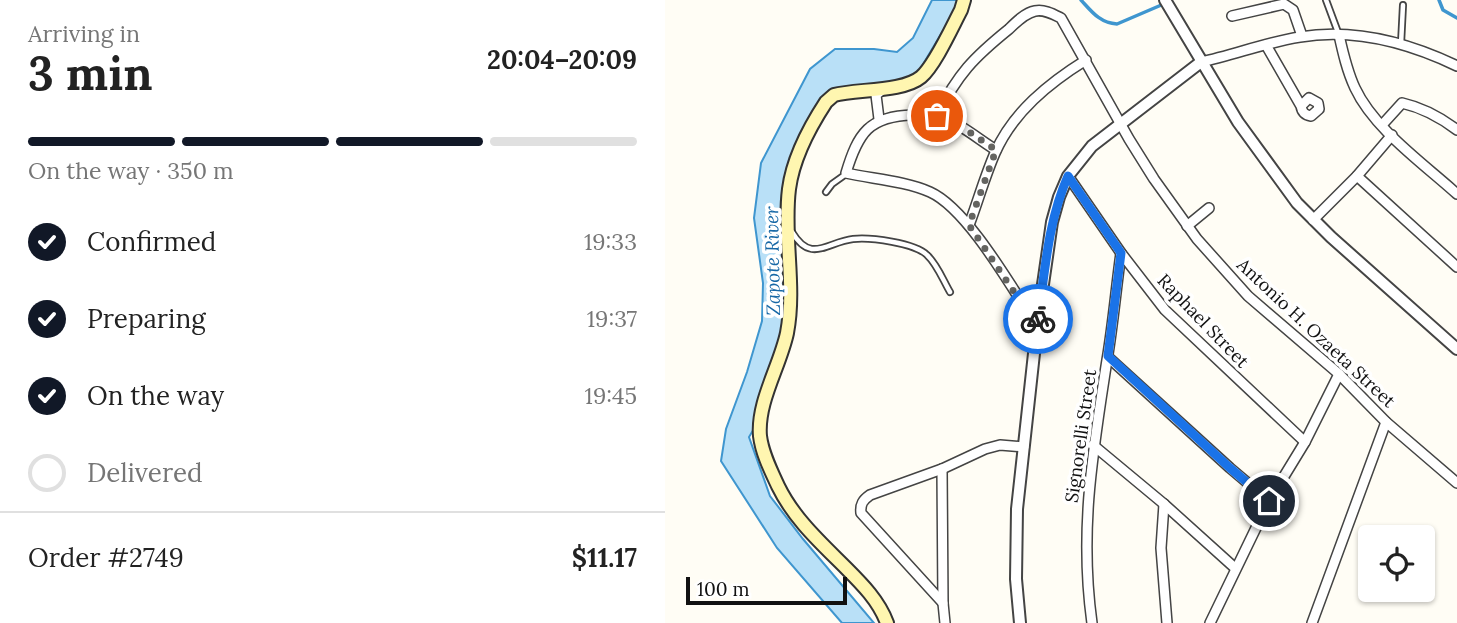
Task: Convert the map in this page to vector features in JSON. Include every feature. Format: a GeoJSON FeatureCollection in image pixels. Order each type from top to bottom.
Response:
{"type":"FeatureCollection","features":[{"type":"Feature","properties":{"kind":"main road"},"geometry":{"type":"LineString","coordinates":[[887,623],[883,611],[863,585],[797,518],[767,461],[760,438],[762,413],[787,331],[790,285],[789,192],[796,158],[826,102],[834,95],[844,92],[914,81],[925,72],[961,10],[964,0]]}},
{"type":"Feature","properties":{"kind":"street"},"geometry":{"type":"LineString","coordinates":[[1167,4],[1267,164],[1314,220],[1457,349]]}},
{"type":"Feature","properties":{"kind":"street"},"geometry":{"type":"LineString","coordinates":[[1232,16],[1284,4],[1293,10],[1302,36]]}},
{"type":"Feature","properties":{"kind":"street","name":"Antonio H. Ozaeta Street"},"geometry":{"type":"LineString","coordinates":[[937,116],[951,88],[973,58],[1024,16],[1043,10],[1061,18],[1120,123],[1187,226],[1248,296],[1339,374],[1386,422],[1457,483]]}},
{"type":"Feature","properties":{"kind":"street"},"geometry":{"type":"LineString","coordinates":[[1339,35],[1355,89],[1382,125],[1457,194]]}},
{"type":"Feature","properties":{"kind":"street"},"geometry":{"type":"LineString","coordinates":[[1020,623],[1016,579],[1017,509],[1037,326],[1052,222],[1068,176],[1092,146],[1201,62],[1302,36],[1339,35],[1380,38],[1435,55],[1457,66]]}},
{"type":"Feature","properties":{"kind":"street"},"geometry":{"type":"LineString","coordinates":[[1266,45],[1301,106]]}},
{"type":"Feature","properties":{"kind":"street"},"geometry":{"type":"LineString","coordinates":[[969,225],[996,150],[1016,120],[1036,96],[1058,77],[1086,60]]}},
{"type":"Feature","properties":{"kind":"street"},"geometry":{"type":"LineString","coordinates":[[879,119],[876,95],[878,91],[888,87]]}},
{"type":"Feature","properties":{"kind":"street"},"geometry":{"type":"LineString","coordinates":[[1382,125],[1402,103],[1418,106],[1457,130]]}},
{"type":"Feature","properties":{"kind":"street"},"geometry":{"type":"LineString","coordinates":[[996,150],[968,131],[937,116],[889,117],[879,119],[864,134],[853,151],[846,173],[931,192],[949,204],[969,225],[1037,326]]}},
{"type":"Feature","properties":{"kind":"street"},"geometry":{"type":"LineString","coordinates":[[1314,220],[1392,135]]}},
{"type":"Feature","properties":{"kind":"street","name":"Raphael Street"},"geometry":{"type":"LineString","coordinates":[[1068,176],[1121,253],[1165,310],[1305,442]]}},
{"type":"Feature","properties":{"kind":"street"},"geometry":{"type":"LineString","coordinates":[[1357,176],[1457,267]]}},
{"type":"Feature","properties":{"kind":"street"},"geometry":{"type":"LineString","coordinates":[[1187,226],[1209,208]]}},
{"type":"Feature","properties":{"kind":"street","name":"Signorelli Street"},"geometry":{"type":"LineString","coordinates":[[1092,623],[1086,552],[1087,502],[1121,253]]}},
{"type":"Feature","properties":{"kind":"street"},"geometry":{"type":"LineString","coordinates":[[1108,356],[1269,501]]}},
{"type":"Feature","properties":{"kind":"street"},"geometry":{"type":"LineString","coordinates":[[1210,623],[1269,501],[1305,442],[1339,374]]}},
{"type":"Feature","properties":{"kind":"street"},"geometry":{"type":"LineString","coordinates":[[1313,623],[1386,422]]}},
{"type":"Feature","properties":{"kind":"street"},"geometry":{"type":"LineString","coordinates":[[943,603],[861,513],[860,506],[870,495],[985,449],[1000,444],[1024,447]]}},
{"type":"Feature","properties":{"kind":"street"},"geometry":{"type":"LineString","coordinates":[[1093,445],[1164,503],[1235,568]]}},
{"type":"Feature","properties":{"kind":"street"},"geometry":{"type":"LineString","coordinates":[[941,468],[945,623]]}},
{"type":"Feature","properties":{"kind":"street"},"geometry":{"type":"LineString","coordinates":[[1164,503],[1161,548],[1167,623]]}},
{"type":"Feature","properties":{"kind":"lane"},"geometry":{"type":"LineString","coordinates":[[1326,0],[1339,35]]}},
{"type":"Feature","properties":{"kind":"lane"},"geometry":{"type":"LineString","coordinates":[[1401,44],[1403,5]]}},
{"type":"Feature","properties":{"kind":"lane"},"geometry":{"type":"LineString","coordinates":[[826,192],[846,173]]}},
{"type":"Feature","properties":{"kind":"lane"},"geometry":{"type":"LineString","coordinates":[[789,227],[801,245],[809,249],[831,247],[857,239],[897,243],[918,249],[930,258],[950,292]]}},
{"type":"Feature","properties":{"kind":"water","name":"Zapote River"},"geometry":{"type":"Polygon","coordinates":[[[932,0],[958,0],[959,4],[913,81],[832,90],[823,96],[792,154],[782,350],[758,422],[749,437],[770,496],[874,623],[842,623],[777,548],[721,461],[726,429],[762,321],[763,283],[754,218],[761,163],[810,69],[835,49],[897,52],[913,38],[932,0]]]}},
{"type":"Feature","properties":{"kind":"waterway"},"geometry":{"type":"LineString","coordinates":[[1081,0],[1101,19],[1117,24],[1166,3]]}},
{"type":"Feature","properties":{"kind":"waterway"},"geometry":{"type":"LineString","coordinates":[[1439,0],[1443,10],[1457,18]]}},
{"type":"Feature","properties":{"kind":"way so far"},"geometry":{"type":"LineString","coordinates":[[937,116],[968,131],[996,150],[969,225],[1037,326],[1038,319]]}},
{"type":"Feature","properties":{"kind":"route"},"geometry":{"type":"LineString","coordinates":[[1038,319],[1052,222],[1068,176],[1121,253],[1108,356],[1269,501]]}}]}
